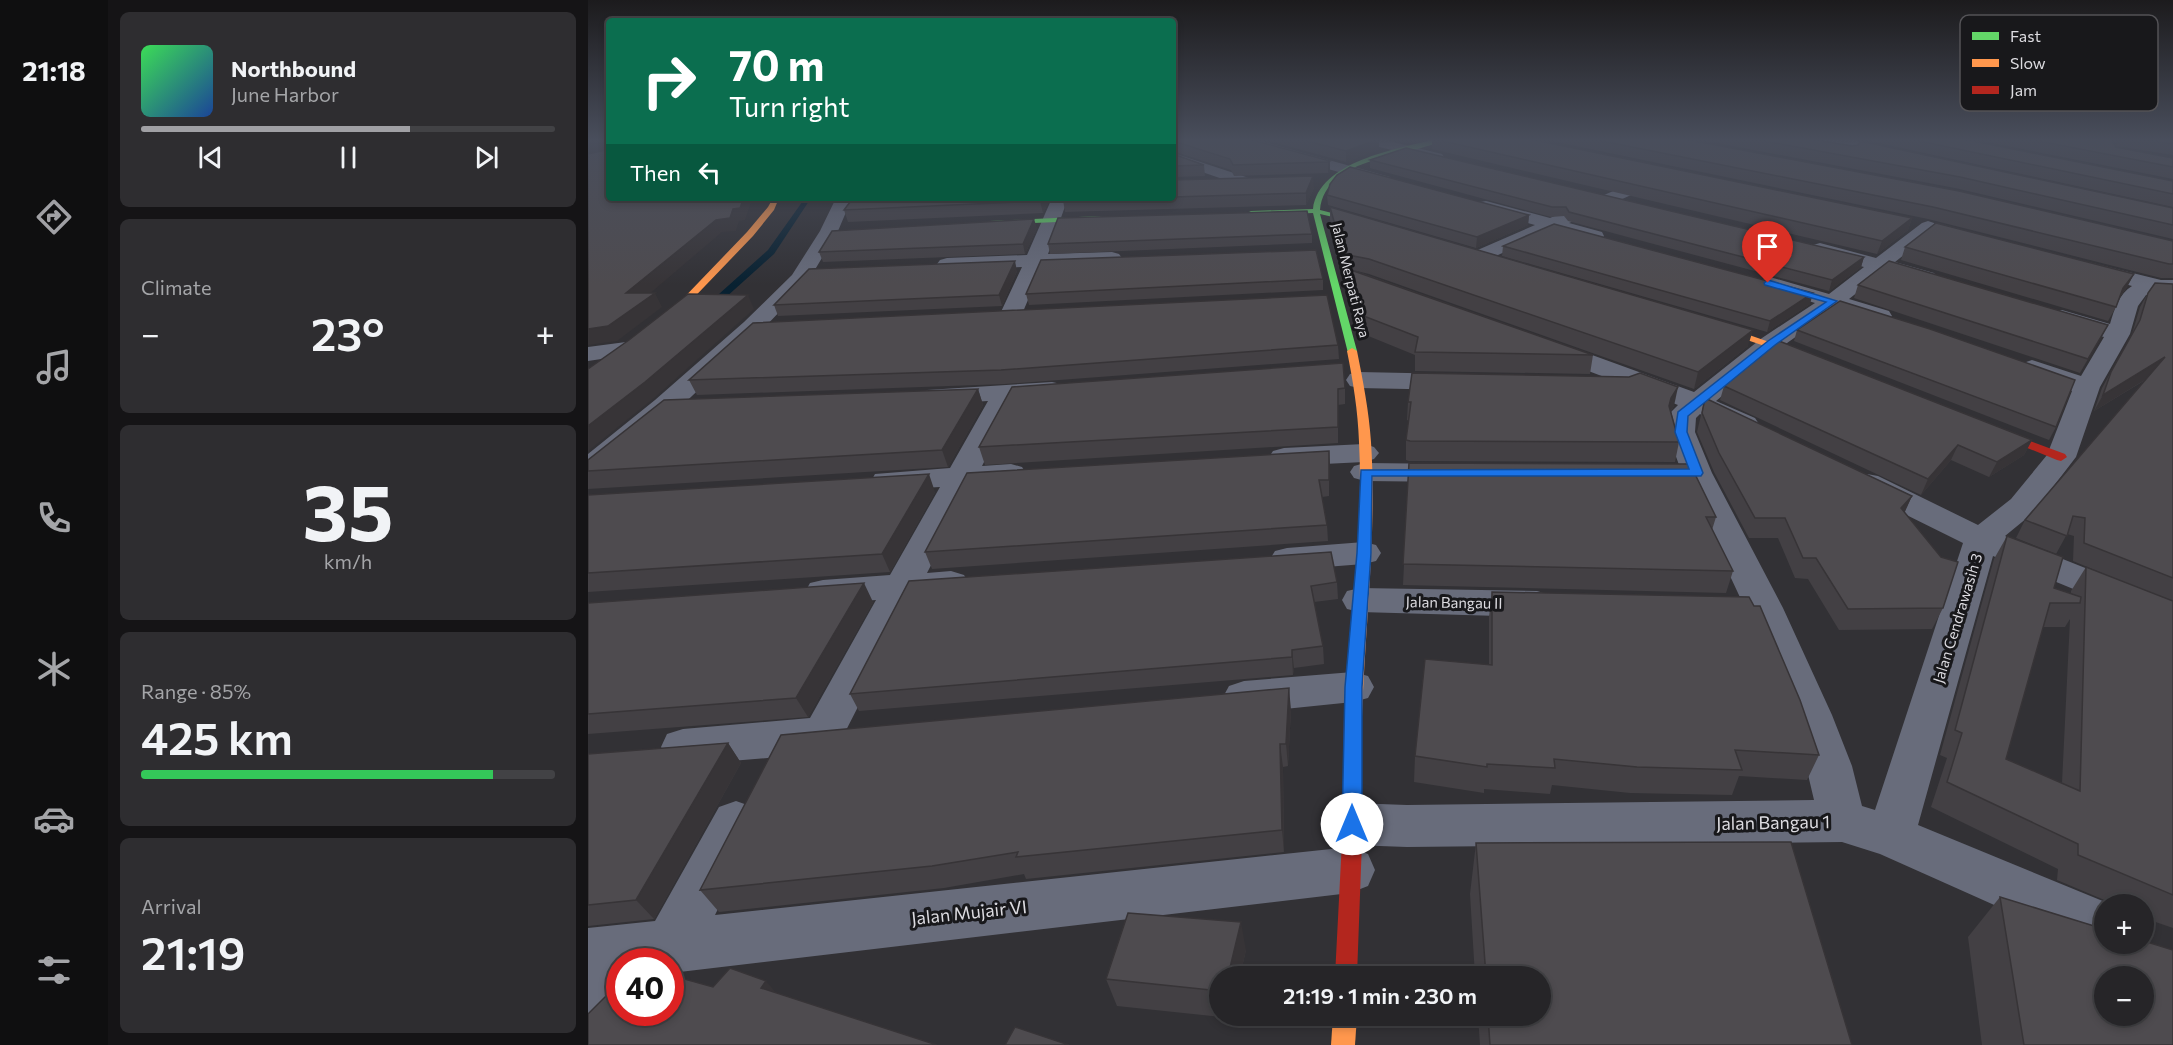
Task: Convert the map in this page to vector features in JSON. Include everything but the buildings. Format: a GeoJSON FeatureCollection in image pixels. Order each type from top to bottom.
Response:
{"type":"FeatureCollection","features":[{"type":"Feature","properties":{"kind":"street","name":"Jalan Merpati Raya"},"geometry":{"type":"LineString","coordinates":[[1324,188],[1320,192],[1316,211],[1319,251],[1334,275],[1327,299],[1363,409],[1365,462],[1364,553],[1353,687],[1346,966]]}},
{"type":"Feature","properties":{"kind":"street"},"geometry":{"type":"LineString","coordinates":[[1474,254],[1639,188]]}},
{"type":"Feature","properties":{"kind":"street"},"geometry":{"type":"LineString","coordinates":[[1580,192],[1633,205]]}},
{"type":"Feature","properties":{"kind":"street"},"geometry":{"type":"LineString","coordinates":[[588,377],[678,309],[750,234],[774,201]]}},
{"type":"Feature","properties":{"kind":"street"},"geometry":{"type":"LineString","coordinates":[[588,469],[665,406],[752,327],[800,279],[816,270],[834,231],[843,201]]}},
{"type":"Feature","properties":{"kind":"street"},"geometry":{"type":"LineString","coordinates":[[1011,314],[1053,220],[1059,201]]}},
{"type":"Feature","properties":{"kind":"street"},"geometry":{"type":"LineString","coordinates":[[1468,202],[1619,243]]}},
{"type":"Feature","properties":{"kind":"street"},"geometry":{"type":"LineString","coordinates":[[1231,214],[1316,211],[1338,214],[1382,227]]}},
{"type":"Feature","properties":{"kind":"street"},"geometry":{"type":"LineString","coordinates":[[970,224],[1112,218]]}},
{"type":"Feature","properties":{"kind":"street"},"geometry":{"type":"LineString","coordinates":[[1696,402],[1771,343],[1833,301],[1927,228]]}},
{"type":"Feature","properties":{"kind":"street"},"geometry":{"type":"LineString","coordinates":[[1802,244],[1880,263],[1944,282]]}},
{"type":"Feature","properties":{"kind":"street"},"geometry":{"type":"LineString","coordinates":[[1474,254],[1502,262]]}},
{"type":"Feature","properties":{"kind":"street"},"geometry":{"type":"LineString","coordinates":[[931,265],[1126,257]]}},
{"type":"Feature","properties":{"kind":"street"},"geometry":{"type":"LineString","coordinates":[[2069,263],[2170,286]]}},
{"type":"Feature","properties":{"kind":"street"},"geometry":{"type":"LineString","coordinates":[[1334,275],[1356,278]]}},
{"type":"Feature","properties":{"kind":"street"},"geometry":{"type":"LineString","coordinates":[[1754,279],[1900,322]]}},
{"type":"Feature","properties":{"kind":"street","name":"Jalan Cendrawasih 3"},"geometry":{"type":"LineString","coordinates":[[1891,836],[1981,539],[2022,506],[2061,457],[2087,387],[2118,334],[2127,306],[2134,294],[2141,290],[2170,286]]}},
{"type":"Feature","properties":{"kind":"street"},"geometry":{"type":"LineString","coordinates":[[2042,311],[2118,334]]}},
{"type":"Feature","properties":{"kind":"street"},"geometry":{"type":"LineString","coordinates":[[988,315],[1034,313]]}},
{"type":"Feature","properties":{"kind":"street"},"geometry":{"type":"LineString","coordinates":[[1693,320],[1771,343],[1833,367]]}},
{"type":"Feature","properties":{"kind":"street"},"geometry":{"type":"LineString","coordinates":[[752,327],[781,325]]}},
{"type":"Feature","properties":{"kind":"street"},"geometry":{"type":"LineString","coordinates":[[1530,341],[1696,402],[1767,435]]}},
{"type":"Feature","properties":{"kind":"street"},"geometry":{"type":"LineString","coordinates":[[588,354],[626,349]]}},
{"type":"Feature","properties":{"kind":"street"},"geometry":{"type":"LineString","coordinates":[[2011,360],[2087,387]]}},
{"type":"Feature","properties":{"kind":"street"},"geometry":{"type":"LineString","coordinates":[[1349,372],[1476,383]]}},
{"type":"Feature","properties":{"kind":"street"},"geometry":{"type":"LineString","coordinates":[[1579,384],[1625,385],[1642,382]]}},
{"type":"Feature","properties":{"kind":"street"},"geometry":{"type":"LineString","coordinates":[[911,397],[1005,394],[1075,388]]}},
{"type":"Feature","properties":{"kind":"street"},"geometry":{"type":"LineString","coordinates":[[634,948],[801,737],[902,586],[1005,394]]}},
{"type":"Feature","properties":{"kind":"street","name":"Jalan Bangau 1"},"geometry":{"type":"LineString","coordinates":[[1351,847],[1407,826],[1842,821],[1829,766],[1810,715],[1746,607],[1680,473],[1682,415],[1696,402]]}},
{"type":"Feature","properties":{"kind":"street"},"geometry":{"type":"LineString","coordinates":[[665,406],[700,405]]}},
{"type":"Feature","properties":{"kind":"street"},"geometry":{"type":"LineString","coordinates":[[1972,422],[2061,457]]}},
{"type":"Feature","properties":{"kind":"street"},"geometry":{"type":"LineString","coordinates":[[1258,459],[1365,462],[1482,474]]}},
{"type":"Feature","properties":{"kind":"street"},"geometry":{"type":"LineString","coordinates":[[1838,469],[1981,539],[2173,617]]}},
{"type":"Feature","properties":{"kind":"street"},"geometry":{"type":"LineString","coordinates":[[858,483],[1034,472]]}},
{"type":"Feature","properties":{"kind":"street"},"geometry":{"type":"LineString","coordinates":[[1257,561],[1364,553]]}},
{"type":"Feature","properties":{"kind":"street"},"geometry":{"type":"LineString","coordinates":[[785,594],[985,580]]}},
{"type":"Feature","properties":{"kind":"street","name":"Jalan Bangau II"},"geometry":{"type":"LineString","coordinates":[[1360,600],[1575,604]]}},
{"type":"Feature","properties":{"kind":"street"},"geometry":{"type":"LineString","coordinates":[[1203,701],[1353,687]]}},
{"type":"Feature","properties":{"kind":"street"},"geometry":{"type":"LineString","coordinates":[[648,750],[871,730]]}},
{"type":"Feature","properties":{"kind":"street"},"geometry":{"type":"LineString","coordinates":[[1842,821],[1891,836],[2094,924]]}},
{"type":"Feature","properties":{"kind":"street","name":"Jalan Mujair VI"},"geometry":{"type":"LineString","coordinates":[[681,948],[1351,847]]}},
{"type":"Feature","properties":{"kind":"street"},"geometry":{"type":"LineString","coordinates":[[588,1003],[606,982]]}},
{"type":"Feature","properties":{"kind":"street"},"geometry":{"type":"LineString","coordinates":[[1343,1045],[1344,1026]]}},
{"type":"Feature","properties":{"kind":"waterway"},"geometry":{"type":"LineString","coordinates":[[712,305],[771,252],[806,201]]}},
{"type":"Feature","properties":{"kind":"traffic: fast"},"geometry":{"type":"LineString","coordinates":[[1324,188],[1319,195],[1316,211],[1352,351]]}},
{"type":"Feature","properties":{"kind":"traffic: fast"},"geometry":{"type":"LineString","coordinates":[[1251,213],[1316,211],[1372,224]]}},
{"type":"Feature","properties":{"kind":"traffic: fast"},"geometry":{"type":"LineString","coordinates":[[990,223],[1101,218]]}},
{"type":"Feature","properties":{"kind":"traffic: slow"},"geometry":{"type":"LineString","coordinates":[[588,377],[678,309],[750,234],[774,201]]}},
{"type":"Feature","properties":{"kind":"traffic: slow"},"geometry":{"type":"LineString","coordinates":[[1709,324],[1816,360]]}},
{"type":"Feature","properties":{"kind":"traffic: slow"},"geometry":{"type":"LineString","coordinates":[[1352,351],[1361,396],[1366,487],[1353,717]]}},
{"type":"Feature","properties":{"kind":"traffic: slow"},"geometry":{"type":"LineString","coordinates":[[1343,1045],[1344,1026]]}},
{"type":"Feature","properties":{"kind":"traffic: jam"},"geometry":{"type":"LineString","coordinates":[[1987,428],[2061,457]]}},
{"type":"Feature","properties":{"kind":"traffic: jam"},"geometry":{"type":"LineString","coordinates":[[1346,966],[1352,841],[1353,717]]}},
{"type":"Feature","properties":{"kind":"route"},"geometry":{"type":"LineString","coordinates":[[1352,824],[1353,687],[1364,553],[1365,472],[1697,473],[1681,432],[1682,415],[1771,343],[1833,301],[1768,283]]}}]}
